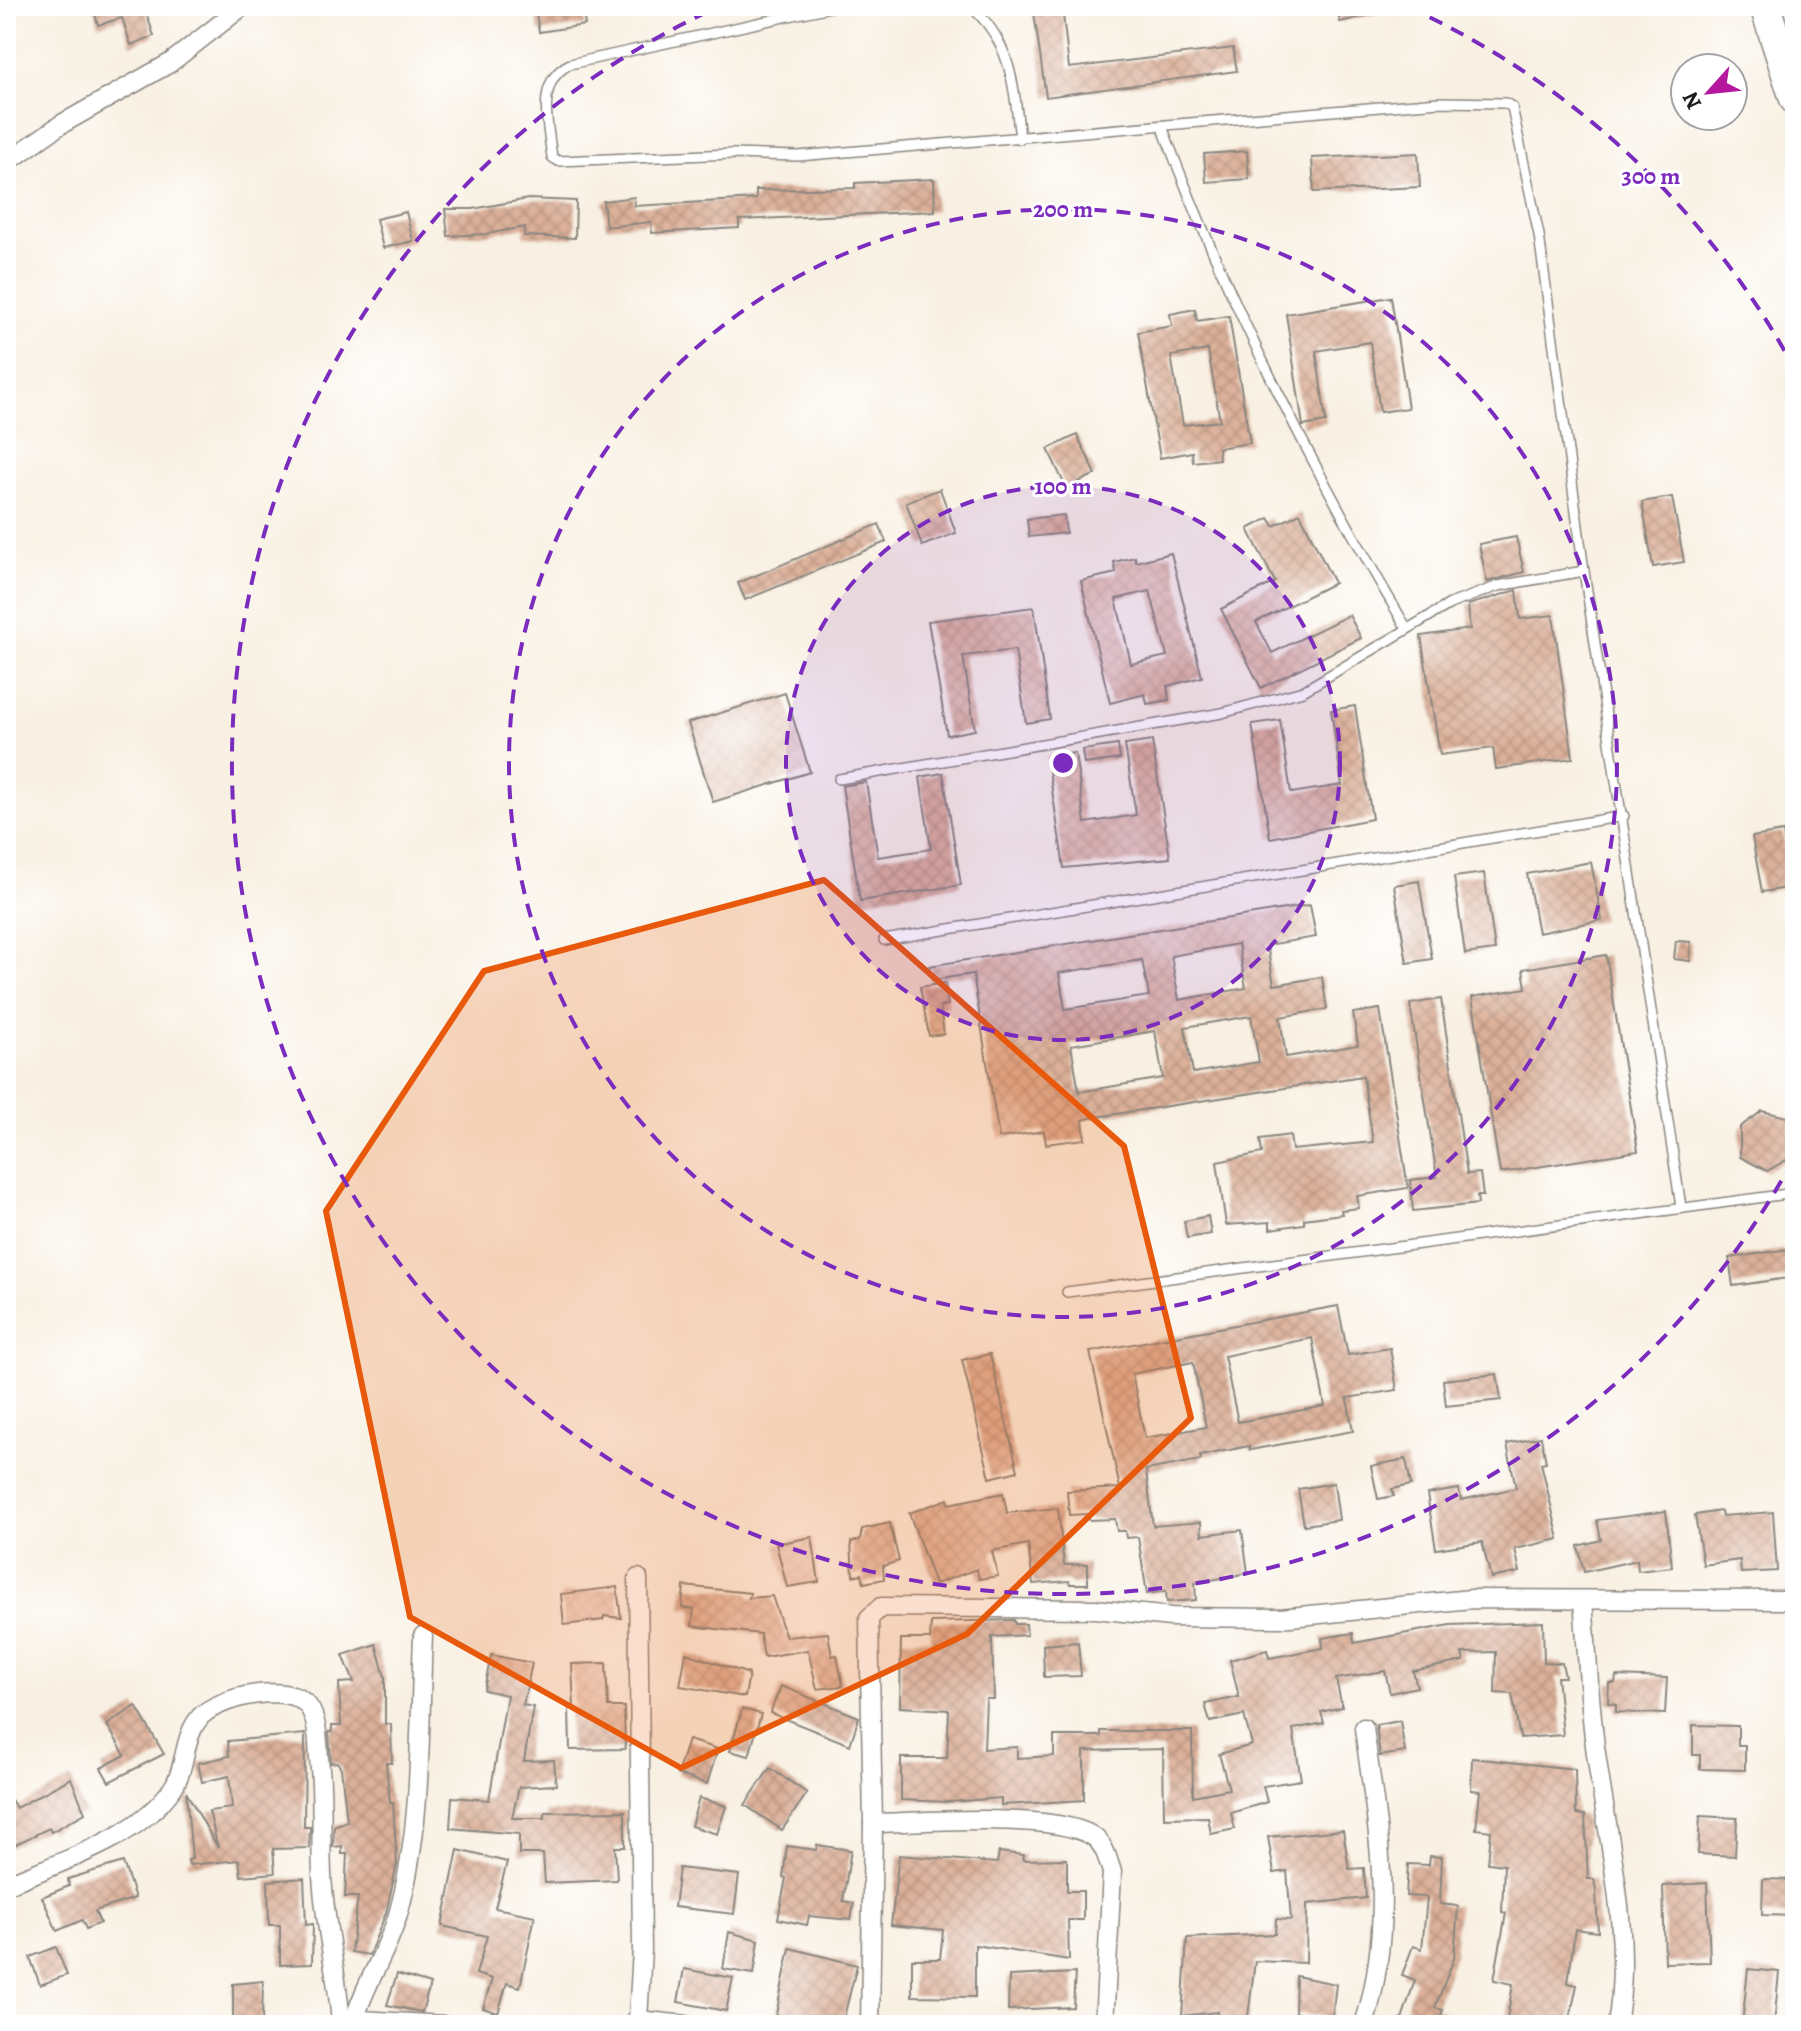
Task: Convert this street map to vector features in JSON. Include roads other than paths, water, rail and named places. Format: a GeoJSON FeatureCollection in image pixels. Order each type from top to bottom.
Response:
{"type":"FeatureCollection","features":[{"type":"Feature","properties":{"kind":"highway"},"geometry":{"type":"LineString","coordinates":[[1765,6],[1795,99]]}},
{"type":"Feature","properties":{"kind":"street"},"geometry":{"type":"LineString","coordinates":[[6,163],[60,125],[170,63],[243,6]]}},
{"type":"Feature","properties":{"kind":"street"},"geometry":{"type":"LineString","coordinates":[[638,1578],[642,1949],[634,2022],[686,2025]]}},
{"type":"Feature","properties":{"kind":"street"},"geometry":{"type":"LineString","coordinates":[[870,2025],[873,1823],[869,1618],[881,1607],[1095,1609],[1171,1617],[1280,1618],[1471,1599],[1795,1600]]}},
{"type":"Feature","properties":{"kind":"street"},"geometry":{"type":"LineString","coordinates":[[1583,1600],[1595,1747],[1617,1870],[1621,2002],[1617,2025]]}},
{"type":"Feature","properties":{"kind":"street"},"geometry":{"type":"LineString","coordinates":[[346,2021],[388,1945],[400,1909],[416,1782],[423,1636]]}},
{"type":"Feature","properties":{"kind":"street"},"geometry":{"type":"LineString","coordinates":[[6,1885],[121,1832],[156,1809],[175,1785],[186,1742],[200,1718],[213,1707],[249,1696],[279,1692],[297,1697],[309,1707],[316,1733],[322,1876],[346,2021]]}},
{"type":"Feature","properties":{"kind":"street"},"geometry":{"type":"LineString","coordinates":[[1364,1728],[1384,1902],[1377,1981],[1364,2025]]}},
{"type":"Feature","properties":{"kind":"street"},"geometry":{"type":"LineString","coordinates":[[873,1823],[1043,1823],[1073,1827],[1093,1836],[1105,1847],[1112,1872],[1104,2025]]}},
{"type":"Feature","properties":{"kind":"street"},"geometry":{"type":"LineString","coordinates":[[346,2021],[443,2025]]}},
{"type":"Feature","properties":{"kind":"lane"},"geometry":{"type":"LineString","coordinates":[[835,6],[570,64],[556,71],[548,81],[552,157],[558,161],[798,156],[1439,102],[1505,103],[1512,107],[1539,235],[1584,571],[1624,816],[1681,1207]]}},
{"type":"Feature","properties":{"kind":"lane"},"geometry":{"type":"LineString","coordinates":[[970,6],[989,22],[1005,50],[1020,139]]}},
{"type":"Feature","properties":{"kind":"lane"},"geometry":{"type":"LineString","coordinates":[[1162,126],[1204,236],[1234,301],[1330,496],[1406,627]]}},
{"type":"Feature","properties":{"kind":"lane"},"geometry":{"type":"LineString","coordinates":[[839,779],[1236,709],[1303,691],[1406,627],[1450,604],[1498,586],[1584,571]]}},
{"type":"Feature","properties":{"kind":"lane"},"geometry":{"type":"LineString","coordinates":[[884,940],[1624,816]]}},
{"type":"Feature","properties":{"kind":"lane"},"geometry":{"type":"LineString","coordinates":[[1067,1292],[1795,1193]]}}]}
